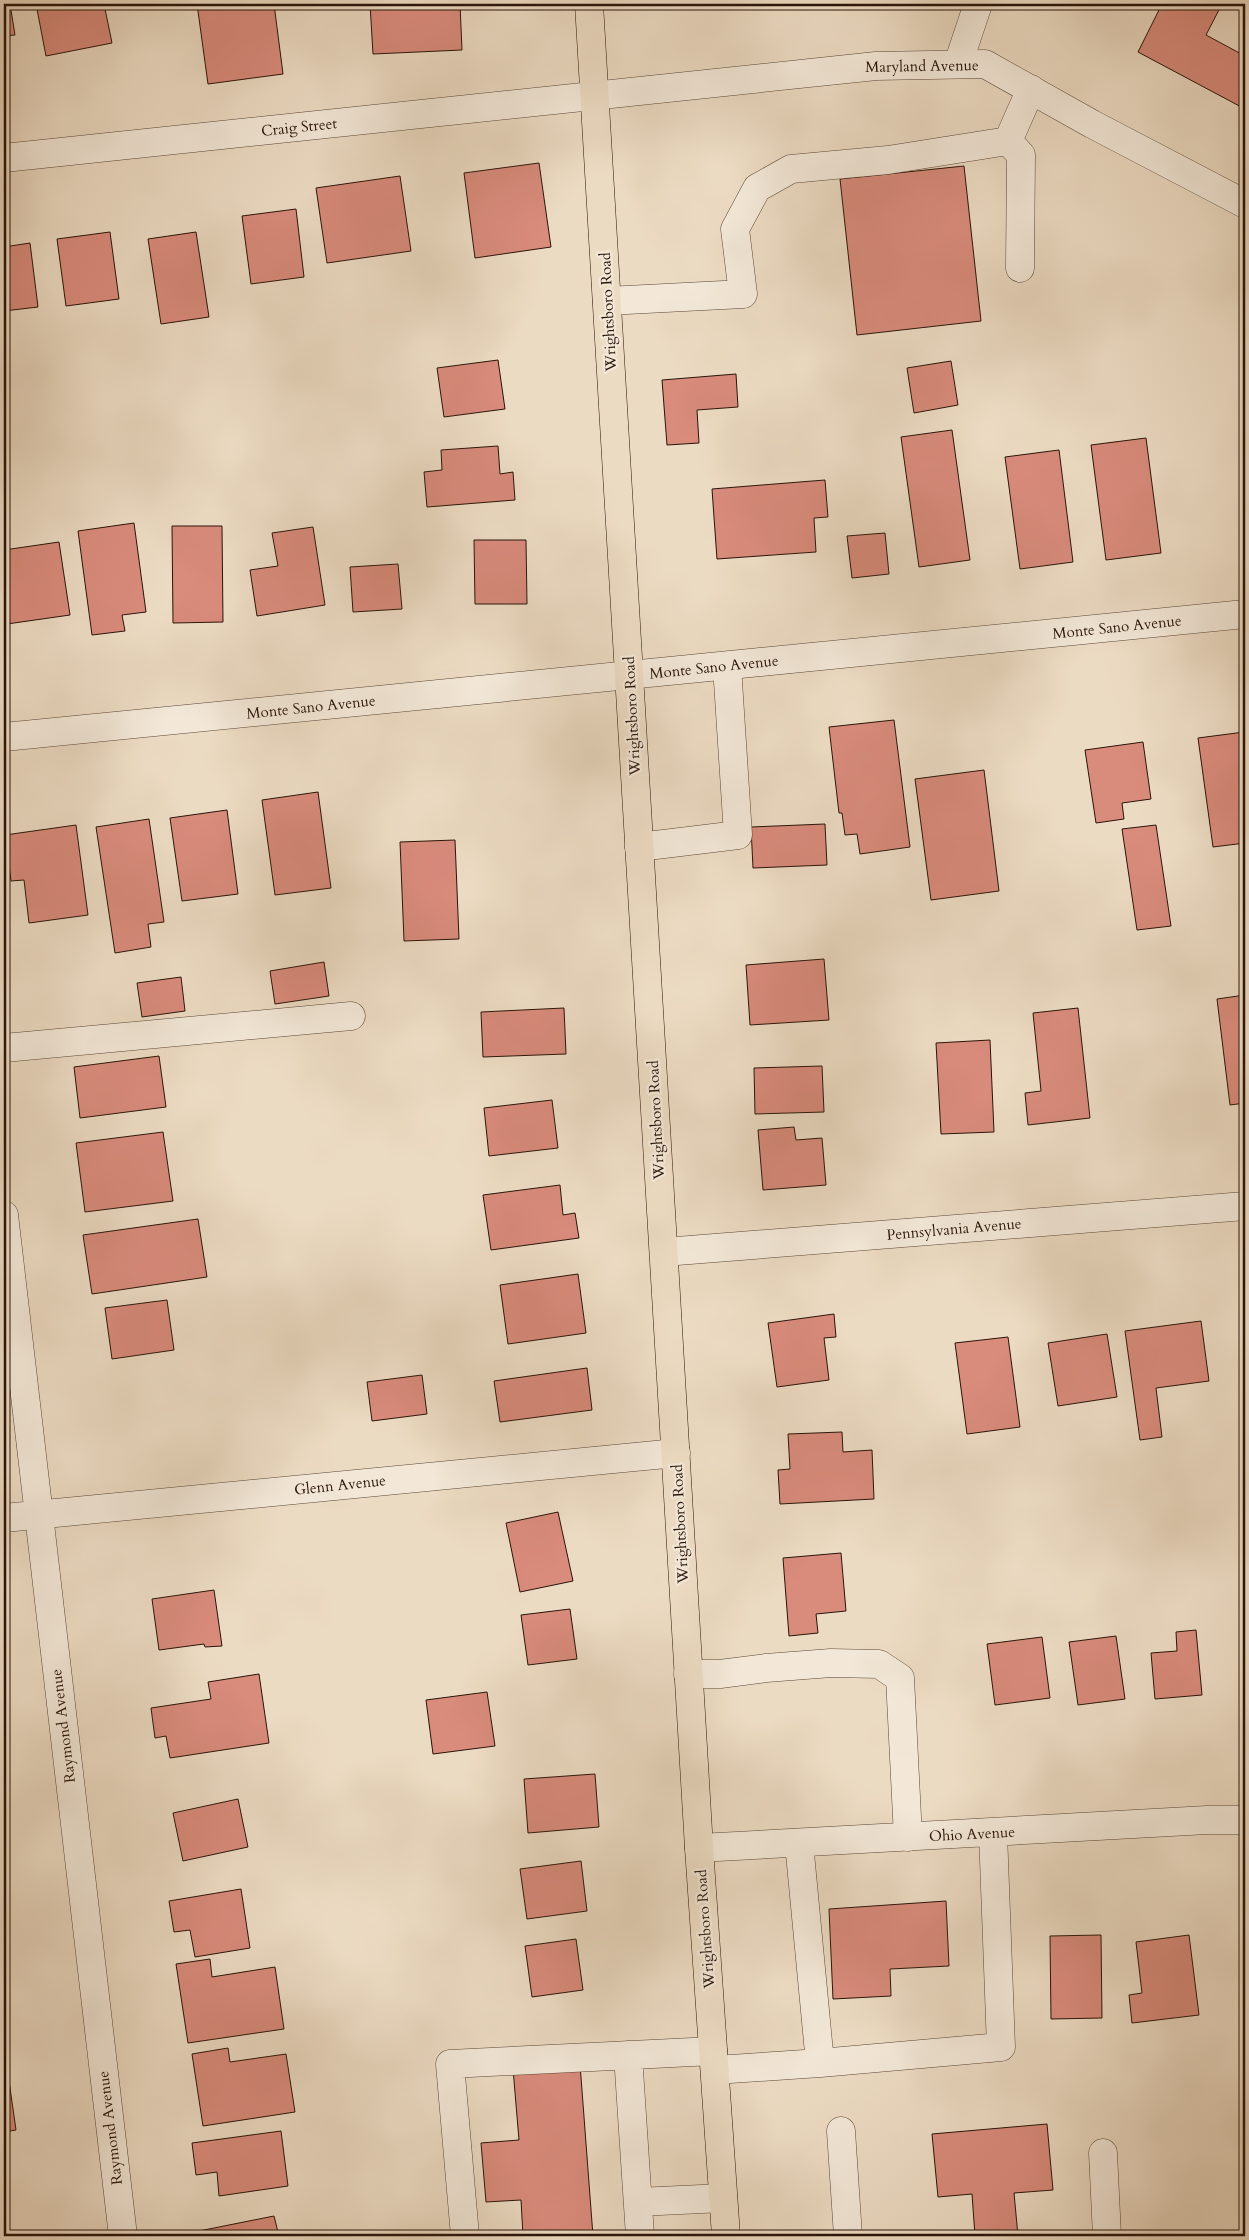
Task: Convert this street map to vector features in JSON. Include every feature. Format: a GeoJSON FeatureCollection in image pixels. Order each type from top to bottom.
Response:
{"type":"FeatureCollection","features":[{"type":"Feature","properties":{"kind":"main road","name":"Wrightsboro Road"},"geometry":{"type":"LineString","coordinates":[[590,4],[688,1674],[726,2236]]}},
{"type":"Feature","properties":{"kind":"street"},"geometry":{"type":"LineString","coordinates":[[958,64],[978,4]]}},
{"type":"Feature","properties":{"kind":"street","name":"Maryland Avenue"},"geometry":{"type":"LineString","coordinates":[[595,97],[876,66],[985,64],[1030,90],[1245,204]]}},
{"type":"Feature","properties":{"kind":"street"},"geometry":{"type":"LineString","coordinates":[[1008,141],[1030,90]]}},
{"type":"Feature","properties":{"kind":"street","name":"Craig Street"},"geometry":{"type":"LineString","coordinates":[[4,158],[595,97]]}},
{"type":"Feature","properties":{"kind":"street"},"geometry":{"type":"LineString","coordinates":[[1008,141],[1021,155],[1020,268]]}},
{"type":"Feature","properties":{"kind":"street"},"geometry":{"type":"LineString","coordinates":[[607,300],[743,294],[735,229],[757,188],[791,169],[888,160],[1008,141]]}},
{"type":"Feature","properties":{"kind":"street","name":"Monte Sano Avenue"},"geometry":{"type":"LineString","coordinates":[[4,737],[1245,614]]}},
{"type":"Feature","properties":{"kind":"street"},"geometry":{"type":"LineString","coordinates":[[639,846],[738,835],[726,666]]}},
{"type":"Feature","properties":{"kind":"street"},"geometry":{"type":"LineString","coordinates":[[4,1048],[351,1016]]}},
{"type":"Feature","properties":{"kind":"street","name":"Pennsylvania Avenue"},"geometry":{"type":"LineString","coordinates":[[664,1252],[1245,1206]]}},
{"type":"Feature","properties":{"kind":"street","name":"Raymond Avenue"},"geometry":{"type":"LineString","coordinates":[[4,1215],[123,2236]]}},
{"type":"Feature","properties":{"kind":"street","name":"Glenn Avenue"},"geometry":{"type":"LineString","coordinates":[[4,1518],[676,1453]]}},
{"type":"Feature","properties":{"kind":"street"},"geometry":{"type":"LineString","coordinates":[[688,1674],[720,1674],[831,1663],[879,1664],[900,1678],[908,1837]]}},
{"type":"Feature","properties":{"kind":"street","name":"Ohio Avenue"},"geometry":{"type":"LineString","coordinates":[[699,1848],[1207,1820],[1245,1820]]}},
{"type":"Feature","properties":{"kind":"street"},"geometry":{"type":"LineString","coordinates":[[466,2236],[450,2064],[628,2055],[714,2061],[820,2064],[1001,2047],[993,1832]]}},
{"type":"Feature","properties":{"kind":"street"},"geometry":{"type":"LineString","coordinates":[[799,1843],[820,2064]]}},
{"type":"Feature","properties":{"kind":"street"},"geometry":{"type":"LineString","coordinates":[[628,2055],[640,2236]]}},
{"type":"Feature","properties":{"kind":"street"},"geometry":{"type":"LineString","coordinates":[[841,2132],[848,2236]]}},
{"type":"Feature","properties":{"kind":"street"},"geometry":{"type":"LineString","coordinates":[[1103,2153],[1107,2236]]}},
{"type":"Feature","properties":{"kind":"street"},"geometry":{"type":"LineString","coordinates":[[638,2202],[723,2198]]}},
{"type":"Feature","properties":{"kind":"building"},"geometry":{"type":"Polygon","coordinates":[[[4,4],[10,4],[15,35],[4,36],[4,4]]]}},
{"type":"Feature","properties":{"kind":"building"},"geometry":{"type":"Polygon","coordinates":[[[36,4],[104,4],[112,43],[46,56],[36,4]]]}},
{"type":"Feature","properties":{"kind":"building"},"geometry":{"type":"Polygon","coordinates":[[[197,4],[274,4],[283,74],[208,84],[197,4]]]}},
{"type":"Feature","properties":{"kind":"building"},"geometry":{"type":"Polygon","coordinates":[[[370,4],[460,4],[462,50],[373,54],[370,4]]]}},
{"type":"Feature","properties":{"kind":"building"},"geometry":{"type":"Polygon","coordinates":[[[1162,4],[1222,4],[1206,35],[1245,56],[1245,109],[1138,52],[1162,4]]]}},
{"type":"Feature","properties":{"kind":"building"},"geometry":{"type":"Polygon","coordinates":[[[539,163],[551,247],[475,258],[464,173],[539,163]]]}},
{"type":"Feature","properties":{"kind":"building"},"geometry":{"type":"Polygon","coordinates":[[[964,166],[981,321],[857,335],[840,179],[964,166]]]}},
{"type":"Feature","properties":{"kind":"building"},"geometry":{"type":"Polygon","coordinates":[[[400,176],[411,251],[327,263],[316,188],[400,176]]]}},
{"type":"Feature","properties":{"kind":"building"},"geometry":{"type":"Polygon","coordinates":[[[296,209],[304,277],[251,284],[242,216],[296,209]]]}},
{"type":"Feature","properties":{"kind":"building"},"geometry":{"type":"Polygon","coordinates":[[[110,232],[119,299],[66,306],[57,239],[110,232]]]}},
{"type":"Feature","properties":{"kind":"building"},"geometry":{"type":"Polygon","coordinates":[[[196,232],[209,317],[161,324],[148,239],[196,232]]]}},
{"type":"Feature","properties":{"kind":"building"},"geometry":{"type":"Polygon","coordinates":[[[30,243],[38,307],[4,311],[4,247],[30,243]]]}},
{"type":"Feature","properties":{"kind":"building"},"geometry":{"type":"Polygon","coordinates":[[[498,360],[505,409],[444,417],[437,368],[498,360]]]}},
{"type":"Feature","properties":{"kind":"building"},"geometry":{"type":"Polygon","coordinates":[[[951,361],[958,405],[914,413],[907,368],[951,361]]]}},
{"type":"Feature","properties":{"kind":"building"},"geometry":{"type":"Polygon","coordinates":[[[736,374],[738,407],[697,410],[699,443],[667,445],[662,380],[736,374]]]}},
{"type":"Feature","properties":{"kind":"building"},"geometry":{"type":"Polygon","coordinates":[[[952,430],[970,560],[919,567],[901,437],[952,430]]]}},
{"type":"Feature","properties":{"kind":"building"},"geometry":{"type":"Polygon","coordinates":[[[1146,438],[1161,553],[1106,560],[1091,445],[1146,438]]]}},
{"type":"Feature","properties":{"kind":"building"},"geometry":{"type":"Polygon","coordinates":[[[498,446],[500,474],[513,472],[515,500],[427,507],[424,472],[442,470],[441,450],[498,446]]]}},
{"type":"Feature","properties":{"kind":"building"},"geometry":{"type":"Polygon","coordinates":[[[1059,450],[1073,562],[1020,569],[1005,457],[1059,450]]]}},
{"type":"Feature","properties":{"kind":"building"},"geometry":{"type":"Polygon","coordinates":[[[825,480],[828,517],[814,518],[816,552],[717,559],[712,489],[825,480]]]}},
{"type":"Feature","properties":{"kind":"building"},"geometry":{"type":"Polygon","coordinates":[[[134,523],[146,612],[122,615],[125,631],[92,635],[78,531],[134,523]]]}},
{"type":"Feature","properties":{"kind":"building"},"geometry":{"type":"Polygon","coordinates":[[[172,526],[222,526],[223,622],[173,623],[172,526]]]}},
{"type":"Feature","properties":{"kind":"building"},"geometry":{"type":"Polygon","coordinates":[[[313,527],[325,605],[257,616],[250,570],[278,566],[272,533],[313,527]]]}},
{"type":"Feature","properties":{"kind":"building"},"geometry":{"type":"Polygon","coordinates":[[[885,533],[889,574],[852,578],[847,536],[885,533]]]}},
{"type":"Feature","properties":{"kind":"building"},"geometry":{"type":"Polygon","coordinates":[[[474,540],[526,540],[527,604],[475,604],[474,540]]]}},
{"type":"Feature","properties":{"kind":"building"},"geometry":{"type":"Polygon","coordinates":[[[59,542],[70,615],[7,624],[4,605],[4,550],[59,542]]]}},
{"type":"Feature","properties":{"kind":"building"},"geometry":{"type":"Polygon","coordinates":[[[398,564],[402,609],[353,612],[350,567],[398,564]]]}},
{"type":"Feature","properties":{"kind":"building"},"geometry":{"type":"Polygon","coordinates":[[[894,720],[910,847],[860,854],[857,834],[845,835],[842,813],[839,813],[829,727],[894,720]]]}},
{"type":"Feature","properties":{"kind":"building"},"geometry":{"type":"Polygon","coordinates":[[[1244,732],[1245,843],[1213,847],[1198,738],[1244,732]]]}},
{"type":"Feature","properties":{"kind":"building"},"geometry":{"type":"Polygon","coordinates":[[[1143,742],[1151,799],[1122,803],[1124,819],[1096,823],[1085,750],[1143,742]]]}},
{"type":"Feature","properties":{"kind":"building"},"geometry":{"type":"Polygon","coordinates":[[[984,770],[999,891],[931,900],[915,779],[984,770]]]}},
{"type":"Feature","properties":{"kind":"building"},"geometry":{"type":"Polygon","coordinates":[[[318,792],[331,888],[275,895],[262,800],[318,792]]]}},
{"type":"Feature","properties":{"kind":"building"},"geometry":{"type":"Polygon","coordinates":[[[227,810],[238,894],[182,901],[170,818],[227,810]]]}},
{"type":"Feature","properties":{"kind":"building"},"geometry":{"type":"Polygon","coordinates":[[[149,819],[164,922],[148,924],[151,947],[115,953],[96,827],[149,819]]]}},
{"type":"Feature","properties":{"kind":"building"},"geometry":{"type":"Polygon","coordinates":[[[825,824],[827,865],[753,868],[751,827],[825,824]]]}},
{"type":"Feature","properties":{"kind":"building"},"geometry":{"type":"Polygon","coordinates":[[[76,825],[88,915],[29,923],[24,880],[11,881],[5,835],[76,825]]]}},
{"type":"Feature","properties":{"kind":"building"},"geometry":{"type":"Polygon","coordinates":[[[1156,825],[1171,926],[1137,930],[1122,829],[1156,825]]]}},
{"type":"Feature","properties":{"kind":"building"},"geometry":{"type":"Polygon","coordinates":[[[455,840],[459,939],[404,941],[400,842],[455,840]]]}},
{"type":"Feature","properties":{"kind":"building"},"geometry":{"type":"Polygon","coordinates":[[[824,959],[829,1020],[750,1025],[746,965],[824,959]]]}},
{"type":"Feature","properties":{"kind":"building"},"geometry":{"type":"Polygon","coordinates":[[[324,962],[329,996],[275,1004],[270,971],[324,962]]]}},
{"type":"Feature","properties":{"kind":"building"},"geometry":{"type":"Polygon","coordinates":[[[181,977],[185,1011],[142,1017],[137,983],[181,977]]]}},
{"type":"Feature","properties":{"kind":"building"},"geometry":{"type":"Polygon","coordinates":[[[1245,995],[1245,1103],[1230,1105],[1217,999],[1245,995]]]}},
{"type":"Feature","properties":{"kind":"building"},"geometry":{"type":"Polygon","coordinates":[[[564,1008],[566,1054],[483,1057],[481,1012],[564,1008]]]}},
{"type":"Feature","properties":{"kind":"building"},"geometry":{"type":"Polygon","coordinates":[[[1078,1008],[1090,1118],[1028,1125],[1025,1093],[1041,1091],[1033,1013],[1078,1008]]]}},
{"type":"Feature","properties":{"kind":"building"},"geometry":{"type":"Polygon","coordinates":[[[990,1040],[994,1132],[941,1134],[936,1043],[990,1040]]]}},
{"type":"Feature","properties":{"kind":"building"},"geometry":{"type":"Polygon","coordinates":[[[159,1056],[166,1107],[80,1118],[74,1067],[159,1056]]]}},
{"type":"Feature","properties":{"kind":"building"},"geometry":{"type":"Polygon","coordinates":[[[822,1066],[824,1112],[755,1114],[754,1068],[822,1066]]]}},
{"type":"Feature","properties":{"kind":"building"},"geometry":{"type":"Polygon","coordinates":[[[552,1100],[558,1148],[489,1156],[484,1108],[552,1100]]]}},
{"type":"Feature","properties":{"kind":"building"},"geometry":{"type":"Polygon","coordinates":[[[794,1127],[796,1140],[822,1138],[826,1185],[763,1190],[758,1130],[794,1127]]]}},
{"type":"Feature","properties":{"kind":"building"},"geometry":{"type":"Polygon","coordinates":[[[163,1132],[173,1201],[85,1212],[76,1143],[163,1132]]]}},
{"type":"Feature","properties":{"kind":"building"},"geometry":{"type":"Polygon","coordinates":[[[560,1185],[563,1215],[575,1213],[579,1238],[491,1250],[483,1195],[560,1185]]]}},
{"type":"Feature","properties":{"kind":"building"},"geometry":{"type":"Polygon","coordinates":[[[198,1219],[207,1277],[92,1294],[83,1235],[198,1219]]]}},
{"type":"Feature","properties":{"kind":"building"},"geometry":{"type":"Polygon","coordinates":[[[578,1274],[586,1333],[508,1344],[500,1285],[578,1274]]]}},
{"type":"Feature","properties":{"kind":"building"},"geometry":{"type":"Polygon","coordinates":[[[167,1300],[174,1350],[112,1359],[105,1308],[167,1300]]]}},
{"type":"Feature","properties":{"kind":"building"},"geometry":{"type":"Polygon","coordinates":[[[834,1314],[836,1337],[824,1338],[829,1380],[777,1387],[768,1323],[834,1314]]]}},
{"type":"Feature","properties":{"kind":"building"},"geometry":{"type":"Polygon","coordinates":[[[1201,1321],[1209,1381],[1156,1388],[1162,1437],[1140,1440],[1125,1331],[1201,1321]]]}},
{"type":"Feature","properties":{"kind":"building"},"geometry":{"type":"Polygon","coordinates":[[[1107,1334],[1117,1397],[1058,1406],[1048,1343],[1107,1334]]]}},
{"type":"Feature","properties":{"kind":"building"},"geometry":{"type":"Polygon","coordinates":[[[1008,1337],[1020,1427],[967,1434],[955,1343],[1008,1337]]]}},
{"type":"Feature","properties":{"kind":"building"},"geometry":{"type":"Polygon","coordinates":[[[587,1368],[592,1410],[500,1422],[494,1381],[587,1368]]]}},
{"type":"Feature","properties":{"kind":"building"},"geometry":{"type":"Polygon","coordinates":[[[422,1375],[427,1414],[372,1421],[367,1382],[422,1375]]]}},
{"type":"Feature","properties":{"kind":"building"},"geometry":{"type":"Polygon","coordinates":[[[842,1432],[843,1452],[872,1450],[874,1499],[780,1504],[778,1470],[790,1469],[788,1434],[842,1432]]]}},
{"type":"Feature","properties":{"kind":"building"},"geometry":{"type":"Polygon","coordinates":[[[558,1512],[573,1581],[520,1592],[506,1523],[558,1512]]]}},
{"type":"Feature","properties":{"kind":"building"},"geometry":{"type":"Polygon","coordinates":[[[841,1553],[846,1611],[816,1614],[818,1633],[789,1636],[783,1558],[841,1553]]]}},
{"type":"Feature","properties":{"kind":"building"},"geometry":{"type":"Polygon","coordinates":[[[214,1590],[222,1646],[205,1647],[204,1644],[159,1650],[152,1599],[214,1590]]]}},
{"type":"Feature","properties":{"kind":"building"},"geometry":{"type":"Polygon","coordinates":[[[570,1609],[577,1659],[528,1665],[521,1615],[570,1609]]]}},
{"type":"Feature","properties":{"kind":"building"},"geometry":{"type":"Polygon","coordinates":[[[1245,1609],[1245,1646],[1241,1610],[1245,1609]]]}},
{"type":"Feature","properties":{"kind":"building"},"geometry":{"type":"Polygon","coordinates":[[[1196,1630],[1202,1695],[1155,1699],[1151,1653],[1177,1651],[1176,1632],[1196,1630]]]}},
{"type":"Feature","properties":{"kind":"building"},"geometry":{"type":"Polygon","coordinates":[[[1116,1636],[1125,1699],[1078,1705],[1069,1642],[1116,1636]]]}},
{"type":"Feature","properties":{"kind":"building"},"geometry":{"type":"Polygon","coordinates":[[[1042,1637],[1050,1698],[995,1705],[987,1644],[1042,1637]]]}},
{"type":"Feature","properties":{"kind":"building"},"geometry":{"type":"Polygon","coordinates":[[[259,1674],[269,1743],[170,1758],[166,1736],[155,1738],[151,1708],[211,1699],[208,1682],[259,1674]]]}},
{"type":"Feature","properties":{"kind":"building"},"geometry":{"type":"Polygon","coordinates":[[[487,1692],[495,1746],[433,1754],[426,1700],[487,1692]]]}},
{"type":"Feature","properties":{"kind":"building"},"geometry":{"type":"Polygon","coordinates":[[[595,1774],[599,1827],[528,1833],[524,1779],[595,1774]]]}},
{"type":"Feature","properties":{"kind":"building"},"geometry":{"type":"Polygon","coordinates":[[[238,1799],[248,1847],[183,1861],[173,1813],[238,1799]]]}},
{"type":"Feature","properties":{"kind":"building"},"geometry":{"type":"Polygon","coordinates":[[[581,1861],[587,1911],[527,1919],[520,1869],[581,1861]]]}},
{"type":"Feature","properties":{"kind":"building"},"geometry":{"type":"Polygon","coordinates":[[[241,1889],[250,1948],[195,1957],[190,1930],[174,1932],[169,1901],[241,1889]]]}},
{"type":"Feature","properties":{"kind":"building"},"geometry":{"type":"Polygon","coordinates":[[[946,1901],[949,1966],[890,1969],[891,1996],[833,1999],[829,1909],[946,1901]]]}},
{"type":"Feature","properties":{"kind":"building"},"geometry":{"type":"Polygon","coordinates":[[[1101,1935],[1102,2018],[1051,2019],[1050,1936],[1101,1935]]]}},
{"type":"Feature","properties":{"kind":"building"},"geometry":{"type":"Polygon","coordinates":[[[1189,1935],[1199,2015],[1132,2023],[1129,1995],[1142,1993],[1136,1942],[1189,1935]]]}},
{"type":"Feature","properties":{"kind":"building"},"geometry":{"type":"Polygon","coordinates":[[[576,1939],[583,1990],[532,1997],[525,1946],[576,1939]]]}},
{"type":"Feature","properties":{"kind":"building"},"geometry":{"type":"Polygon","coordinates":[[[210,1959],[212,1977],[275,1967],[284,2029],[188,2043],[176,1964],[210,1959]]]}},
{"type":"Feature","properties":{"kind":"building"},"geometry":{"type":"Polygon","coordinates":[[[228,2048],[230,2062],[286,2054],[295,2112],[203,2126],[192,2054],[228,2048]]]}},
{"type":"Feature","properties":{"kind":"building"},"geometry":{"type":"Polygon","coordinates":[[[580,2064],[593,2236],[523,2236],[521,2200],[486,2202],[481,2143],[519,2140],[513,2069],[580,2064]]]}},
{"type":"Feature","properties":{"kind":"building"},"geometry":{"type":"Polygon","coordinates":[[[8,2074],[16,2130],[4,2132],[4,2075],[8,2074]]]}},
{"type":"Feature","properties":{"kind":"building"},"geometry":{"type":"Polygon","coordinates":[[[1047,2124],[1053,2190],[1014,2193],[1018,2236],[975,2236],[972,2194],[938,2197],[932,2134],[1047,2124]]]}},
{"type":"Feature","properties":{"kind":"building"},"geometry":{"type":"Polygon","coordinates":[[[281,2131],[288,2186],[219,2196],[217,2172],[196,2175],[192,2143],[281,2131]]]}},
{"type":"Feature","properties":{"kind":"building"},"geometry":{"type":"Polygon","coordinates":[[[274,2216],[279,2236],[195,2236],[194,2232],[274,2216]]]}}]}
